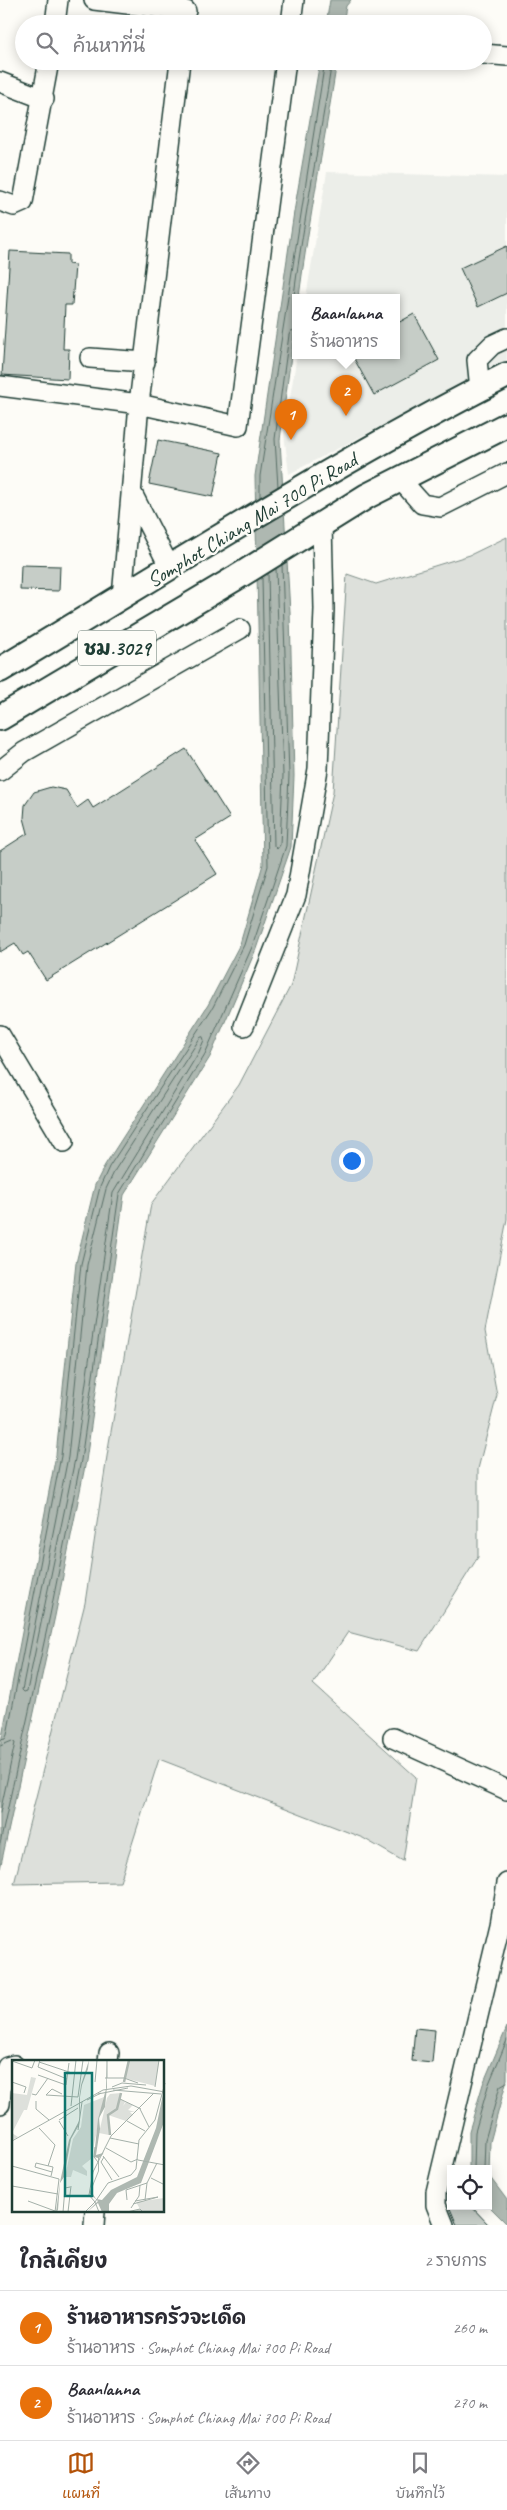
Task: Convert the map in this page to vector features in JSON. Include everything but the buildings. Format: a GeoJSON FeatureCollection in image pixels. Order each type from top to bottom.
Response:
{"type":"FeatureCollection","features":[{"type":"Feature","properties":{"kind":"main road","name":"Somphot Chiang Mai 700 Pi Road"},"geometry":{"type":"LineString","coordinates":[[0,670],[429,415],[507,375]]}},
{"type":"Feature","properties":{"kind":"main road","name":"Somphot Chiang Mai 700 Pi Road"},"geometry":{"type":"LineString","coordinates":[[0,718],[234,579],[367,496],[507,425]]}},
{"type":"Feature","properties":{"kind":"street"},"geometry":{"type":"LineString","coordinates":[[56,15],[58,0]]}},
{"type":"Feature","properties":{"kind":"street"},"geometry":{"type":"LineString","coordinates":[[94,0],[186,12]]}},
{"type":"Feature","properties":{"kind":"street"},"geometry":{"type":"LineString","coordinates":[[292,15],[294,0]]}},
{"type":"Feature","properties":{"kind":"street"},"geometry":{"type":"LineString","coordinates":[[492,55],[507,56]]}},
{"type":"Feature","properties":{"kind":"street"},"geometry":{"type":"LineString","coordinates":[[0,201],[14,206],[23,202],[48,70]]}},
{"type":"Feature","properties":{"kind":"street"},"geometry":{"type":"LineString","coordinates":[[122,597],[139,404],[179,70]]}},
{"type":"Feature","properties":{"kind":"street"},"geometry":{"type":"LineString","coordinates":[[0,386],[139,404],[238,426],[285,70]]}},
{"type":"Feature","properties":{"kind":"street"},"geometry":{"type":"LineString","coordinates":[[0,82],[44,98]]}},
{"type":"Feature","properties":{"kind":"street"},"geometry":{"type":"LineString","coordinates":[[480,389],[477,360],[492,345],[507,338]]}},
{"type":"Feature","properties":{"kind":"street"},"geometry":{"type":"LineString","coordinates":[[90,358],[145,362]]}},
{"type":"Feature","properties":{"kind":"street"},"geometry":{"type":"LineString","coordinates":[[400,479],[422,504],[440,506],[507,473]]}},
{"type":"Feature","properties":{"kind":"street"},"geometry":{"type":"LineString","coordinates":[[130,490],[170,568]]}},
{"type":"Feature","properties":{"kind":"street"},"geometry":{"type":"LineString","coordinates":[[244,1026],[296,895],[318,769],[324,609],[322,524]]}},
{"type":"Feature","properties":{"kind":"street"},"geometry":{"type":"LineString","coordinates":[[0,771],[24,752],[240,629]]}},
{"type":"Feature","properties":{"kind":"street"},"geometry":{"type":"LineString","coordinates":[[0,1035],[64,1142]]}},
{"type":"Feature","properties":{"kind":"street"},"geometry":{"type":"LineString","coordinates":[[393,1738],[507,1790]]}},
{"type":"Feature","properties":{"kind":"street"},"geometry":{"type":"LineString","coordinates":[[444,2225],[436,2205],[436,2192],[507,1883]]}},
{"type":"Feature","properties":{"kind":"street"},"geometry":{"type":"LineString","coordinates":[[0,2104],[2,2080],[7,2067],[12,2066]]}},
{"type":"Feature","properties":{"kind":"street"},"geometry":{"type":"LineString","coordinates":[[94,2225],[95,2212]]}},
{"type":"Feature","properties":{"kind":"shaded area"},"geometry":{"type":"Polygon","coordinates":[[[327,172],[507,177],[507,360],[289,474],[284,434],[296,359],[400,359],[400,294],[307,294],[327,172]]]}},
{"type":"Feature","properties":{"kind":"shaded area"},"geometry":{"type":"Polygon","coordinates":[[[507,537],[507,1219],[485,1331],[497,1395],[478,1469],[478,1557],[419,1651],[348,1632],[313,1684],[416,1777],[403,1861],[363,1838],[159,1759],[120,1882],[14,1884],[85,1603],[109,1443],[151,1204],[239,1085],[291,985],[333,792],[347,574],[376,584],[470,555],[507,537]]]}},
{"type":"Feature","properties":{"kind":"water"},"geometry":{"type":"Polygon","coordinates":[[[330,0],[351,0],[346,6],[344,15],[328,15],[330,0]]]}},
{"type":"Feature","properties":{"kind":"water"},"geometry":{"type":"Polygon","coordinates":[[[318,70],[335,70],[299,294],[292,294],[292,348],[280,440],[290,612],[294,776],[291,847],[256,949],[210,1057],[124,1195],[86,1461],[55,1616],[0,1869],[0,1747],[56,1455],[76,1263],[95,1185],[105,1165],[208,1005],[240,944],[263,864],[255,476],[294,212],[318,70]]]}},
{"type":"Feature","properties":{"kind":"water"},"geometry":{"type":"Polygon","coordinates":[[[507,2027],[507,2079],[490,2142],[489,2165],[469,2165],[469,2131],[483,2084],[507,2027]]]}},
{"type":"Feature","properties":{"kind":"water"},"geometry":{"type":"Polygon","coordinates":[[[492,2180],[507,2200],[507,2224],[492,2209],[492,2180]]]}},
{"type":"Feature","properties":{"kind":"place","name":"Baanlanna"},"geometry":{"type":"Point","coordinates":[346,416]}},
{"type":"Feature","properties":{"kind":"place","name":"ร้านอาหารครัวจะเด็ด"},"geometry":{"type":"Point","coordinates":[291,440]}}]}
